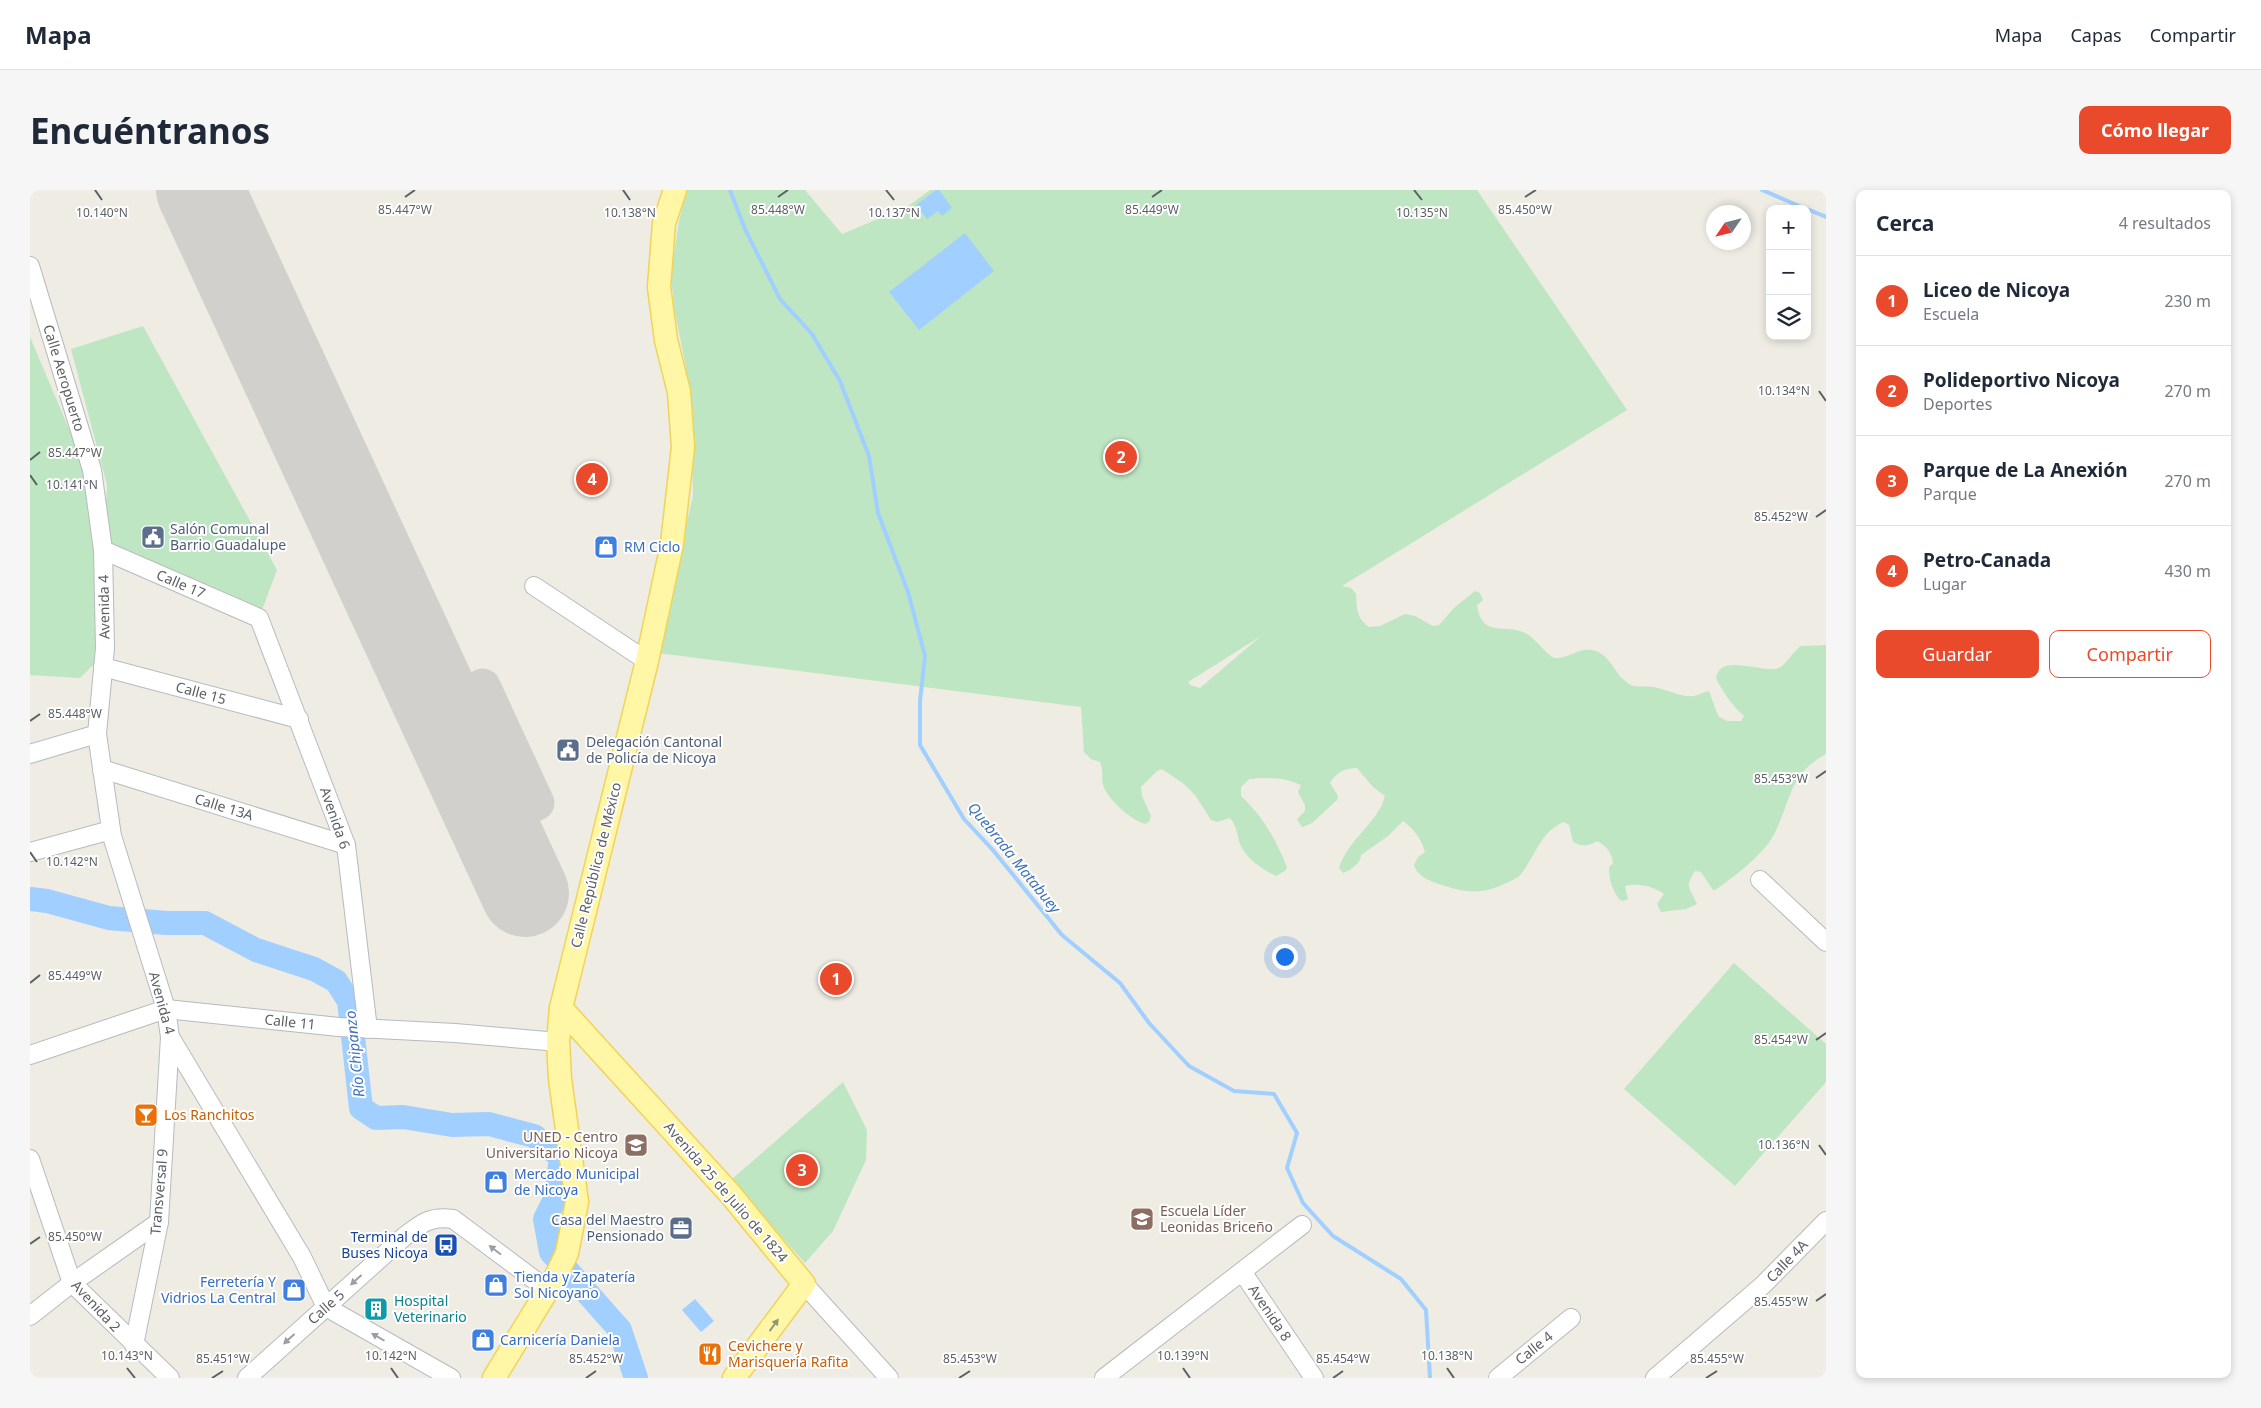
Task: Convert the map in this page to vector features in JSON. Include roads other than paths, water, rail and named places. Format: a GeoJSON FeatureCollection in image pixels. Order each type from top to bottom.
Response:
{"type":"FeatureCollection","features":[{"type":"Feature","properties":{"kind":"main road","name":"Calle República de México"},"geometry":{"type":"LineString","coordinates":[[494,1378],[552,1283],[567,1253],[577,1202],[560,1079],[558,1042],[561,1008],[647,661],[672,544],[682,447],[679,392],[666,340],[658,287],[664,224],[675,190]]}},
{"type":"Feature","properties":{"kind":"main road","name":"Avenida 25 de Julio de 1824"},"geometry":{"type":"LineString","coordinates":[[561,1008],[731,1195],[804,1284]]}},
{"type":"Feature","properties":{"kind":"main road"},"geometry":{"type":"LineString","coordinates":[[734,1378],[804,1284]]}},
{"type":"Feature","properties":{"kind":"street","name":"Calle Aeropuerto"},"geometry":{"type":"LineString","coordinates":[[30,266],[92,470],[103,550]]}},
{"type":"Feature","properties":{"kind":"street","name":"Calle 17"},"geometry":{"type":"LineString","coordinates":[[103,550],[260,618]]}},
{"type":"Feature","properties":{"kind":"street","name":"Avenida 4"},"geometry":{"type":"LineString","coordinates":[[103,550],[105,648],[97,734],[111,830],[166,1009],[170,1037],[302,1257],[326,1307]]}},
{"type":"Feature","properties":{"kind":"street"},"geometry":{"type":"LineString","coordinates":[[534,586],[647,661]]}},
{"type":"Feature","properties":{"kind":"street","name":"Avenida 6"},"geometry":{"type":"LineString","coordinates":[[260,618],[300,719],[346,845],[364,1029]]}},
{"type":"Feature","properties":{"kind":"street","name":"Calle 15"},"geometry":{"type":"LineString","coordinates":[[103,667],[300,719]]}},
{"type":"Feature","properties":{"kind":"street"},"geometry":{"type":"LineString","coordinates":[[30,754],[97,734]]}},
{"type":"Feature","properties":{"kind":"street","name":"Calle 13A"},"geometry":{"type":"LineString","coordinates":[[102,768],[346,845]]}},
{"type":"Feature","properties":{"kind":"street"},"geometry":{"type":"LineString","coordinates":[[30,852],[111,830]]}},
{"type":"Feature","properties":{"kind":"street"},"geometry":{"type":"LineString","coordinates":[[1760,880],[1826,942]]}},
{"type":"Feature","properties":{"kind":"street","name":"Calle 11"},"geometry":{"type":"LineString","coordinates":[[30,1054],[166,1009],[339,1027],[455,1033],[558,1042]]}},
{"type":"Feature","properties":{"kind":"street","name":"Transversal 9"},"geometry":{"type":"LineString","coordinates":[[134,1344],[159,1222],[170,1037]]}},
{"type":"Feature","properties":{"kind":"street","name":"Avenida 2"},"geometry":{"type":"LineString","coordinates":[[30,1159],[72,1284],[170,1378]]}},
{"type":"Feature","properties":{"kind":"street","name":"Calle 5"},"geometry":{"type":"LineString","coordinates":[[246,1378],[405,1236],[425,1221],[440,1217],[453,1219],[552,1283]]}},
{"type":"Feature","properties":{"kind":"street","name":"Calle 4A"},"geometry":{"type":"LineString","coordinates":[[1655,1378],[1764,1285],[1826,1221]]}},
{"type":"Feature","properties":{"kind":"street"},"geometry":{"type":"LineString","coordinates":[[30,1316],[159,1222]]}},
{"type":"Feature","properties":{"kind":"street"},"geometry":{"type":"LineString","coordinates":[[1104,1378],[1302,1225]]}},
{"type":"Feature","properties":{"kind":"street","name":"Avenida 8"},"geometry":{"type":"LineString","coordinates":[[1242,1273],[1314,1378]]}},
{"type":"Feature","properties":{"kind":"street","name":"Avenida 25 de Julio de 1824"},"geometry":{"type":"LineString","coordinates":[[804,1284],[889,1378]]}},
{"type":"Feature","properties":{"kind":"street"},"geometry":{"type":"LineString","coordinates":[[326,1307],[451,1378]]}},
{"type":"Feature","properties":{"kind":"street","name":"Calle 4"},"geometry":{"type":"LineString","coordinates":[[1502,1377],[1570,1318]]}},
{"type":"Feature","properties":{"kind":"water"},"geometry":{"type":"Polygon","coordinates":[[[936,190],[939,190],[952,208],[942,216],[938,211],[927,219],[916,205],[936,190]]]}},
{"type":"Feature","properties":{"kind":"water"},"geometry":{"type":"Polygon","coordinates":[[[965,233],[994,271],[919,330],[889,292],[965,233]]]}},
{"type":"Feature","properties":{"kind":"water"},"geometry":{"type":"Polygon","coordinates":[[[695,1299],[714,1321],[701,1332],[682,1310],[695,1299]]]}},
{"type":"Feature","properties":{"kind":"waterway","name":"Quebrada Matabuey"},"geometry":{"type":"LineString","coordinates":[[730,190],[745,229],[780,299],[812,334],[840,381],[869,456],[878,513],[908,592],[925,656],[920,701],[920,745],[964,819],[992,849],[1062,935],[1120,983],[1149,1023],[1189,1066],[1234,1091],[1274,1094],[1297,1133],[1287,1168],[1303,1203],[1333,1236],[1401,1279],[1426,1310],[1430,1378]]}},
{"type":"Feature","properties":{"kind":"waterway"},"geometry":{"type":"LineString","coordinates":[[1762,190],[1797,205]]}},
{"type":"Feature","properties":{"kind":"waterway"},"geometry":{"type":"LineString","coordinates":[[1811,211],[1826,217]]}},
{"type":"Feature","properties":{"kind":"waterway","name":"Río Chipanzo"},"geometry":{"type":"LineString","coordinates":[[30,899],[47,901],[109,918],[166,923],[205,923],[256,950],[314,969],[336,981],[349,1001],[361,1108],[376,1118],[403,1117],[452,1125],[489,1124],[534,1136],[561,1157],[556,1197],[545,1219],[551,1252],[620,1330],[636,1378]]}},
{"type":"Feature","properties":{"kind":"place","name":"Polideportivo Nicoya"},"geometry":{"type":"Point","coordinates":[1121,457]}},
{"type":"Feature","properties":{"kind":"place","name":"Petro-Canada"},"geometry":{"type":"Point","coordinates":[592,479]}},
{"type":"Feature","properties":{"kind":"place","name":"Salón Comunal Barrio Guadalupe"},"geometry":{"type":"Point","coordinates":[153,537]}},
{"type":"Feature","properties":{"kind":"place","name":"RM Ciclo"},"geometry":{"type":"Point","coordinates":[606,547]}},
{"type":"Feature","properties":{"kind":"place","name":"Delegación Cantonal de Policía de Nicoya"},"geometry":{"type":"Point","coordinates":[568,750]}},
{"type":"Feature","properties":{"kind":"place","name":"Liceo de Nicoya"},"geometry":{"type":"Point","coordinates":[836,979]}},
{"type":"Feature","properties":{"kind":"place","name":"Los Ranchitos"},"geometry":{"type":"Point","coordinates":[146,1115]}},
{"type":"Feature","properties":{"kind":"place","name":"UNED - Centro Universitario Nicoya"},"geometry":{"type":"Point","coordinates":[636,1145]}},
{"type":"Feature","properties":{"kind":"place","name":"Parque de La Anexión"},"geometry":{"type":"Point","coordinates":[802,1170]}},
{"type":"Feature","properties":{"kind":"place","name":"Mercado Municipal de Nicoya"},"geometry":{"type":"Point","coordinates":[496,1182]}},
{"type":"Feature","properties":{"kind":"place","name":"Escuela Líder Leonidas Briceño"},"geometry":{"type":"Point","coordinates":[1142,1219]}},
{"type":"Feature","properties":{"kind":"place","name":"Casa del Maestro Pensionado"},"geometry":{"type":"Point","coordinates":[681,1228]}},
{"type":"Feature","properties":{"kind":"place","name":"Terminal de Buses Nicoya"},"geometry":{"type":"Point","coordinates":[446,1245]}},
{"type":"Feature","properties":{"kind":"place","name":"Tienda y Zapatería Sol Nicoyano"},"geometry":{"type":"Point","coordinates":[496,1285]}},
{"type":"Feature","properties":{"kind":"place","name":"Ferretería Y Vidrios La Central"},"geometry":{"type":"Point","coordinates":[294,1290]}},
{"type":"Feature","properties":{"kind":"place","name":"Hospital Veterinario"},"geometry":{"type":"Point","coordinates":[376,1309]}},
{"type":"Feature","properties":{"kind":"place","name":"Carnicería Daniela"},"geometry":{"type":"Point","coordinates":[483,1340]}},
{"type":"Feature","properties":{"kind":"place","name":"Cevichere y Marisquería Rafita"},"geometry":{"type":"Point","coordinates":[710,1354]}}]}
